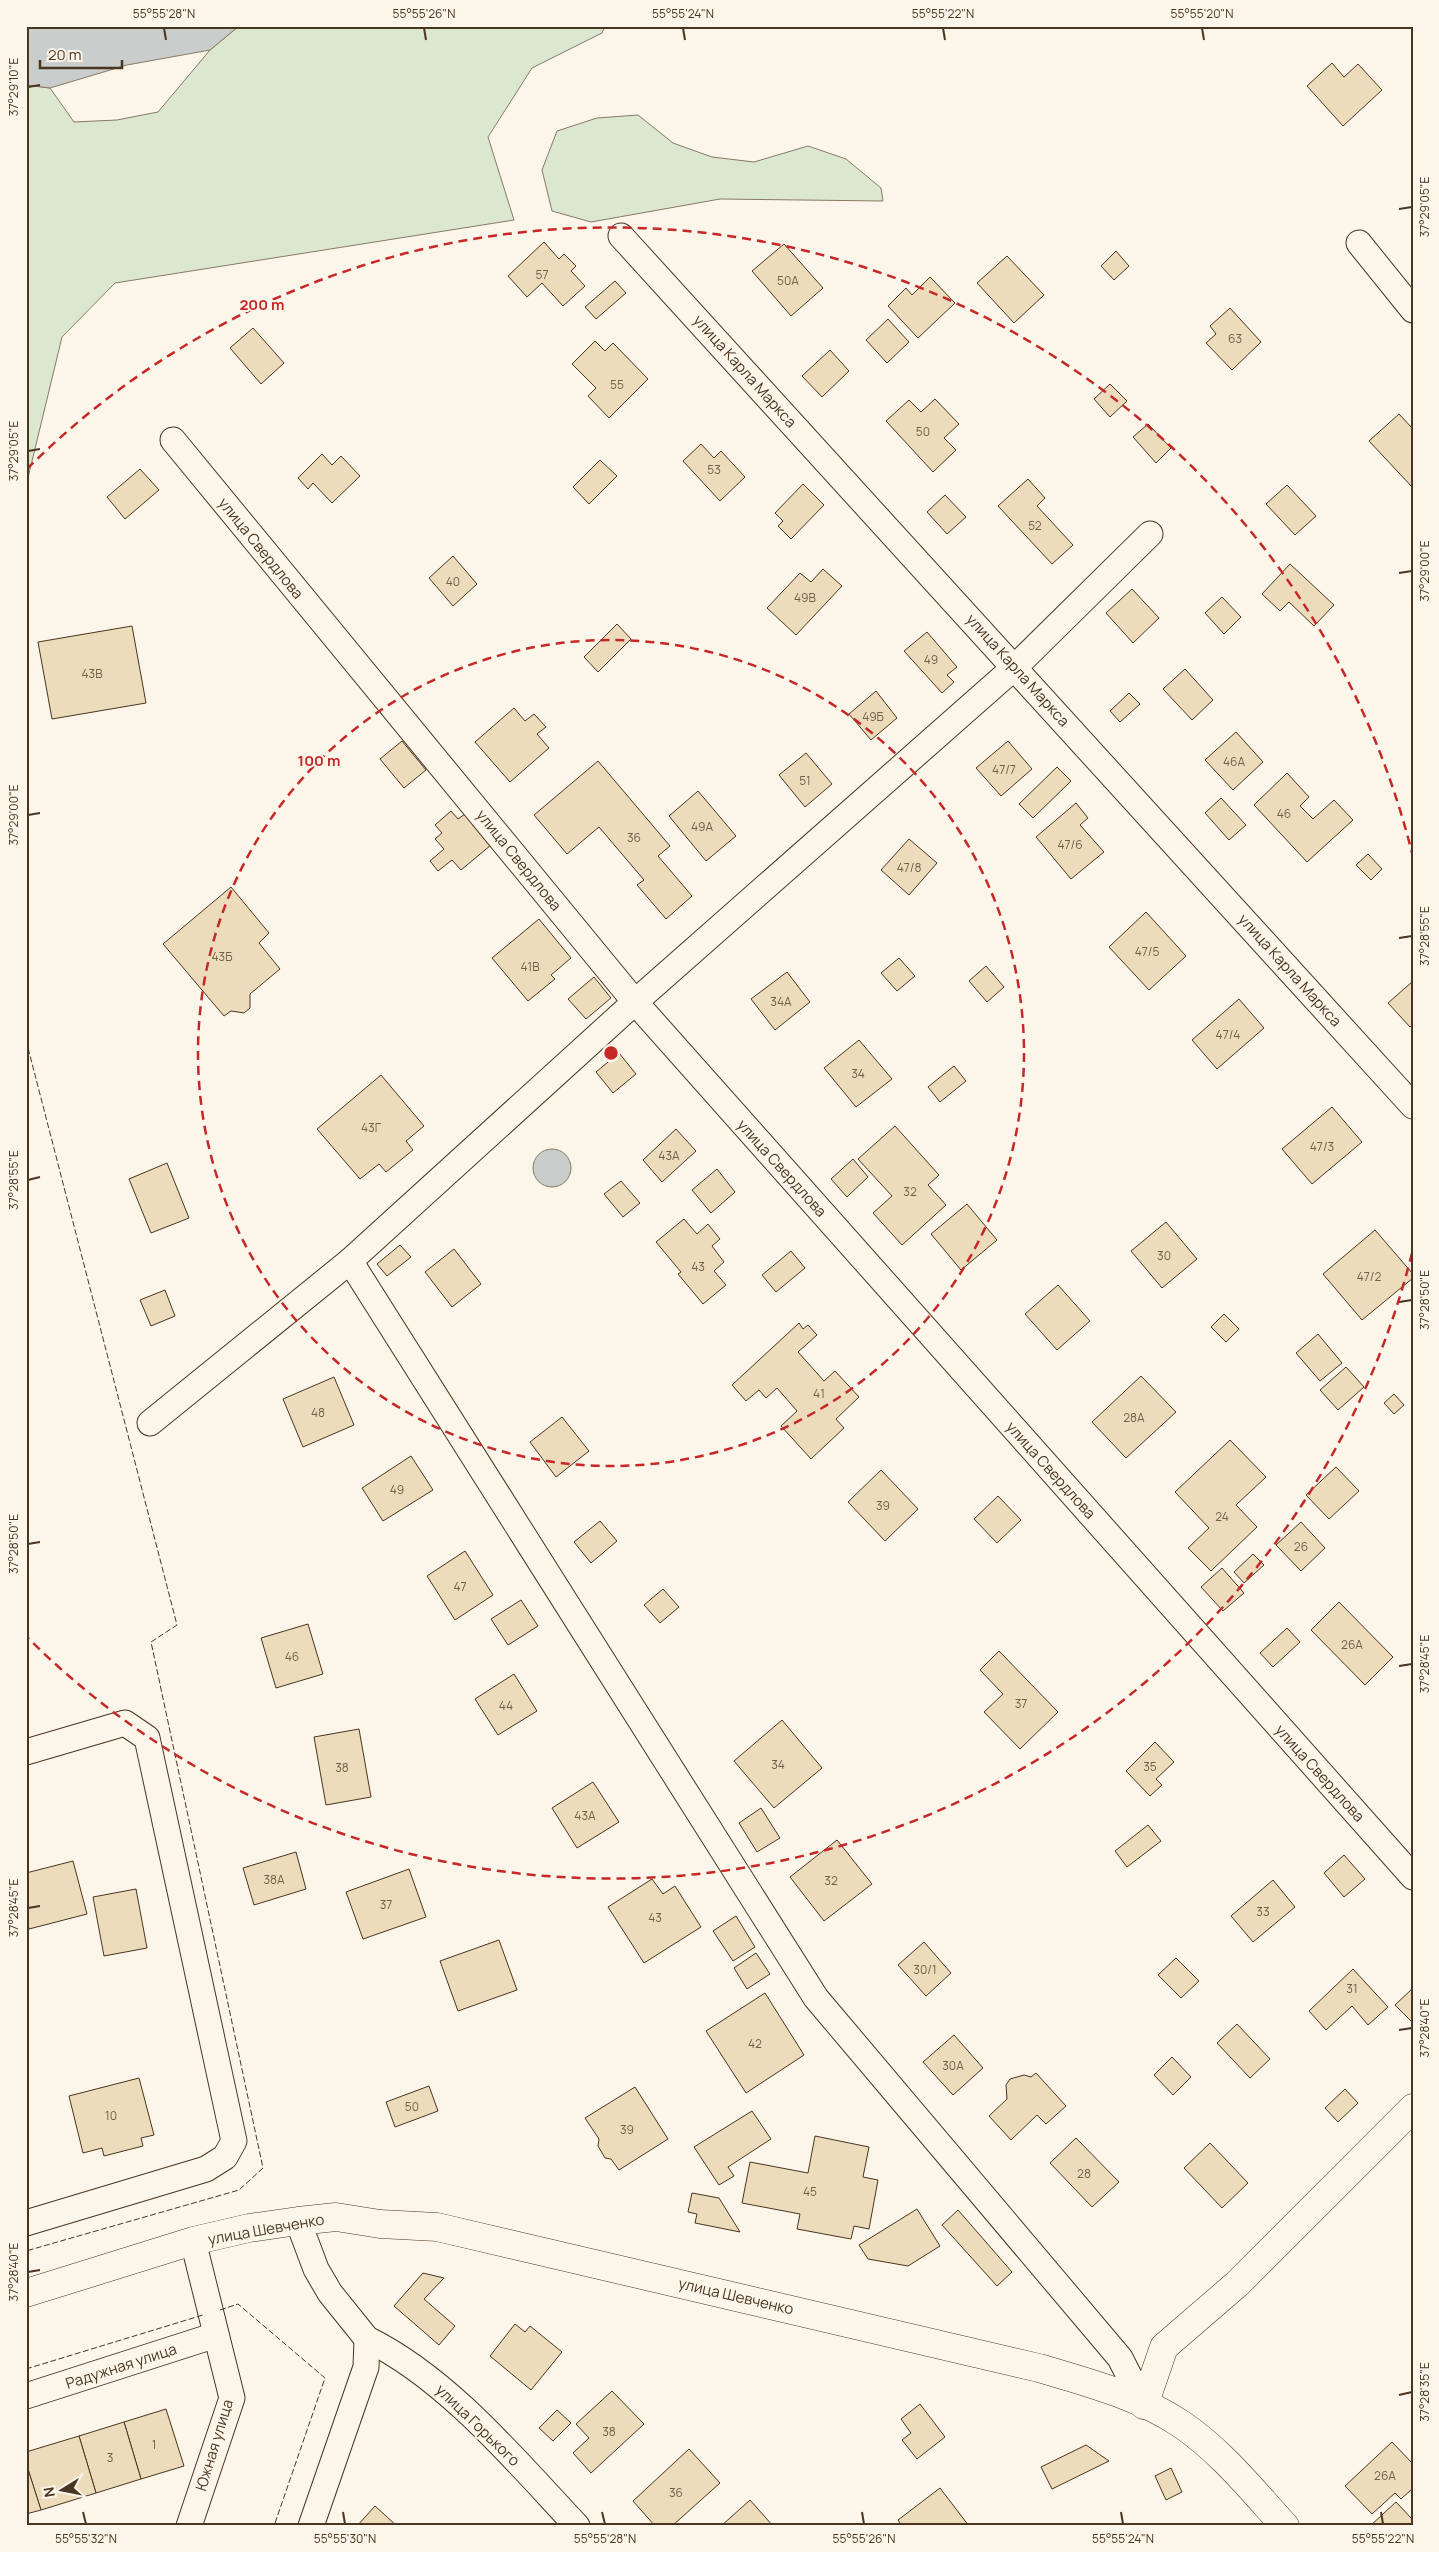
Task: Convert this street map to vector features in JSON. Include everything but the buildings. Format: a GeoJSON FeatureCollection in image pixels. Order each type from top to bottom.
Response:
{"type":"FeatureCollection","features":[{"type":"Feature","properties":{"kind":"main road"},"geometry":{"type":"LineString","coordinates":[[1144,2405],[1164,2347],[1237,2284],[1413,2108]]}},
{"type":"Feature","properties":{"kind":"main road","name":"улица Шевченко"},"geometry":{"type":"LineString","coordinates":[[26,2292],[193,2241],[298,2220],[336,2217],[380,2224],[437,2227],[520,2244],[1039,2368],[1096,2385],[1144,2405],[1180,2424],[1221,2456],[1285,2526]]}},
{"type":"Feature","properties":{"kind":"street","name":"улица Карла Маркса"},"geometry":{"type":"LineString","coordinates":[[621,236],[1413,1106]]}},
{"type":"Feature","properties":{"kind":"street"},"geometry":{"type":"LineString","coordinates":[[1359,243],[1413,310]]}},
{"type":"Feature","properties":{"kind":"street","name":"улица Свердлова"},"geometry":{"type":"LineString","coordinates":[[173,440],[635,1002],[1413,1878]]}},
{"type":"Feature","properties":{"kind":"street"},"geometry":{"type":"LineString","coordinates":[[150,1423],[350,1261],[635,1002],[1015,667],[1150,534]]}},
{"type":"Feature","properties":{"kind":"street"},"geometry":{"type":"LineString","coordinates":[[350,1261],[816,1998],[1120,2358],[1144,2405]]}},
{"type":"Feature","properties":{"kind":"street"},"geometry":{"type":"LineString","coordinates":[[26,1752],[125,1723],[147,1738],[234,2141],[225,2157],[206,2169],[26,2223]]}},
{"type":"Feature","properties":{"kind":"street"},"geometry":{"type":"LineString","coordinates":[[298,2220],[316,2269],[330,2293],[367,2339],[366,2367],[311,2526]]}},
{"type":"Feature","properties":{"kind":"street","name":"Южная улица"},"geometry":{"type":"LineString","coordinates":[[188,2526],[232,2398],[193,2241]]}},
{"type":"Feature","properties":{"kind":"street","name":"Радужная улица"},"geometry":{"type":"LineString","coordinates":[[26,2396],[216,2336]]}},
{"type":"Feature","properties":{"kind":"street","name":"улица Горького"},"geometry":{"type":"LineString","coordinates":[[367,2339],[395,2352],[429,2378],[498,2442],[577,2526]]}},
{"type":"Feature","properties":{"kind":"green space"},"geometry":{"type":"Polygon","coordinates":[[[239,26],[605,26],[602,33],[532,68],[488,137],[514,220],[115,283],[62,337],[26,486],[26,85],[50,88],[74,122],[117,120],[158,112],[210,50],[239,26]]]}},
{"type":"Feature","properties":{"kind":"green space"},"geometry":{"type":"Polygon","coordinates":[[[638,115],[673,143],[712,157],[754,162],[808,146],[846,159],[881,188],[883,201],[720,199],[591,222],[552,211],[542,170],[557,131],[597,118],[638,115]]]}},
{"type":"Feature","properties":{"kind":"shaded area"},"geometry":{"type":"Polygon","coordinates":[[[26,26],[239,26],[210,50],[127,65],[50,88],[26,85],[26,26]]]}},
{"type":"Feature","properties":{"kind":"shaded area"},"geometry":{"type":"Polygon","coordinates":[[[552,1149],[566,1154],[571,1168],[566,1182],[552,1187],[538,1182],[533,1168],[538,1154],[552,1149]]]}},
{"type":"Feature","properties":{"kind":"fence"},"geometry":{"type":"LineString","coordinates":[[26,1040],[177,1625],[151,1642],[263,2168],[239,2190],[26,2251]]}},
{"type":"Feature","properties":{"kind":"fence"},"geometry":{"type":"LineString","coordinates":[[220,2310],[238,2304],[325,2378],[274,2526]]}},
{"type":"Feature","properties":{"kind":"fence"},"geometry":{"type":"LineString","coordinates":[[26,2369],[203,2315]]}}]}
